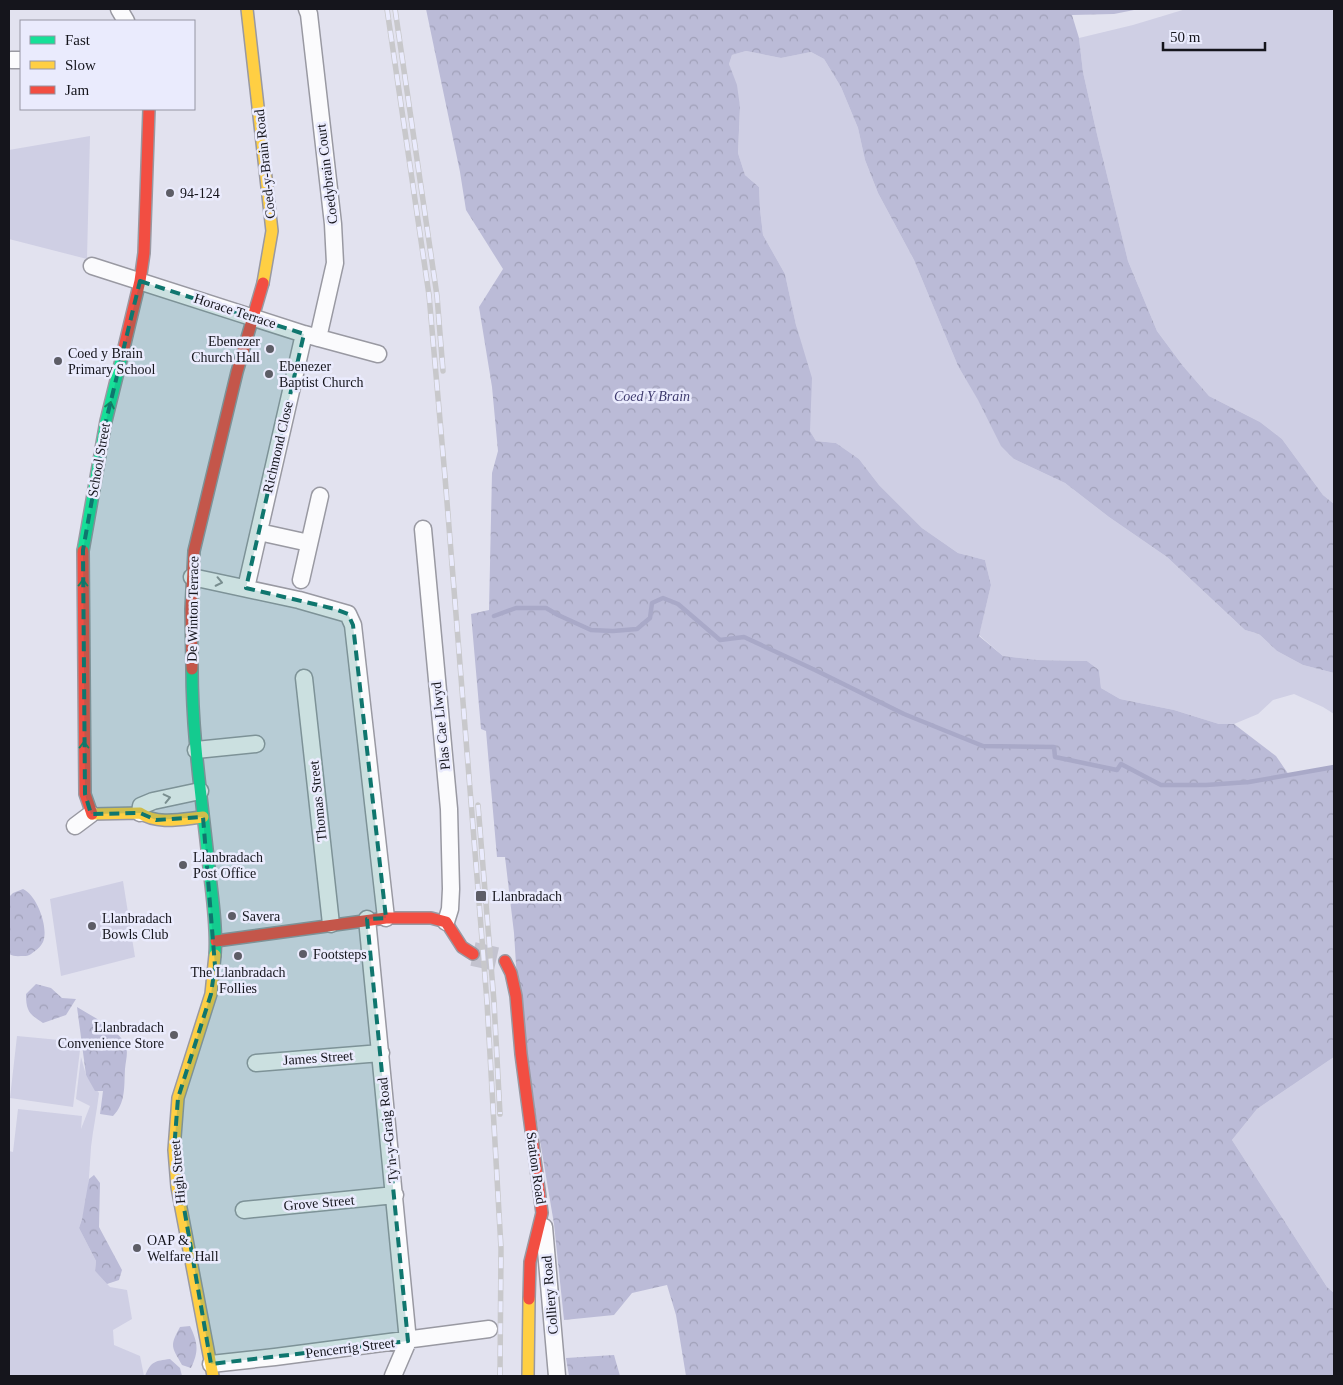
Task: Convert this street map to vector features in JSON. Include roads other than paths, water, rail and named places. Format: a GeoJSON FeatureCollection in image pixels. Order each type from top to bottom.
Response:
{"type":"FeatureCollection","features":[{"type":"Feature","properties":{"kind":"street"},"geometry":{"type":"LineString","coordinates":[[119,9],[125,20]]}},
{"type":"Feature","properties":{"kind":"street","name":"Coed-y-Brain Road"},"geometry":{"type":"LineString","coordinates":[[247,9],[272,231],[264,278],[252,317]]}},
{"type":"Feature","properties":{"kind":"street","name":"Coedybrain Court"},"geometry":{"type":"LineString","coordinates":[[306,9],[309,14],[333,224],[335,263],[311,336]]}},
{"type":"Feature","properties":{"kind":"street","name":"School Street"},"geometry":{"type":"LineString","coordinates":[[92,814],[84,794],[83,550],[106,421],[140,281],[144,244],[149,110]]}},
{"type":"Feature","properties":{"kind":"street","name":"Horace Terrace"},"geometry":{"type":"LineString","coordinates":[[92,266],[311,336],[378,354]]}},
{"type":"Feature","properties":{"kind":"street","name":"De Winton Terrace"},"geometry":{"type":"LineString","coordinates":[[203,817],[196,750],[191,666],[194,551],[252,317]]}},
{"type":"Feature","properties":{"kind":"street","name":"Richmond Close"},"geometry":{"type":"LineString","coordinates":[[246,588],[258,532],[311,336]]}},
{"type":"Feature","properties":{"kind":"street"},"geometry":{"type":"LineString","coordinates":[[301,580],[320,496]]}},
{"type":"Feature","properties":{"kind":"street","name":"Plas Cae Llwyd"},"geometry":{"type":"LineString","coordinates":[[423,529],[449,809],[451,889],[450,909],[446,922]]}},
{"type":"Feature","properties":{"kind":"street"},"geometry":{"type":"LineString","coordinates":[[258,532],[310,543]]}},
{"type":"Feature","properties":{"kind":"street"},"geometry":{"type":"LineString","coordinates":[[192,577],[335,609],[348,614],[353,624],[386,918]]}},
{"type":"Feature","properties":{"kind":"street","name":"Thomas Street"},"geometry":{"type":"LineString","coordinates":[[304,678],[331,924]]}},
{"type":"Feature","properties":{"kind":"street"},"geometry":{"type":"LineString","coordinates":[[196,750],[256,744]]}},
{"type":"Feature","properties":{"kind":"street"},"geometry":{"type":"LineString","coordinates":[[140,813],[141,806],[200,791]]}},
{"type":"Feature","properties":{"kind":"street"},"geometry":{"type":"LineString","coordinates":[[75,826],[92,814],[140,813],[145,818],[156,820],[203,817]]}},
{"type":"Feature","properties":{"kind":"street","name":"High Street"},"geometry":{"type":"LineString","coordinates":[[203,817],[216,941],[215,966],[211,994],[178,1098],[174,1150],[177,1187],[212,1370]]}},
{"type":"Feature","properties":{"kind":"street"},"geometry":{"type":"LineString","coordinates":[[216,941],[367,920],[432,918],[446,922],[462,947],[473,954]]}},
{"type":"Feature","properties":{"kind":"street","name":"Ty'n-y-Graig Road"},"geometry":{"type":"LineString","coordinates":[[367,920],[408,1341]]}},
{"type":"Feature","properties":{"kind":"street","name":"Station Road"},"geometry":{"type":"LineString","coordinates":[[505,961],[511,973],[516,996],[521,1054],[542,1213],[530,1262],[528,1376]]}},
{"type":"Feature","properties":{"kind":"street","name":"James Street"},"geometry":{"type":"LineString","coordinates":[[256,1063],[381,1054]]}},
{"type":"Feature","properties":{"kind":"street","name":"Grove Street"},"geometry":{"type":"LineString","coordinates":[[244,1210],[394,1196]]}},
{"type":"Feature","properties":{"kind":"street","name":"Colliery Road"},"geometry":{"type":"LineString","coordinates":[[542,1213],[557,1376]]}},
{"type":"Feature","properties":{"kind":"street","name":"Pencerrig Street"},"geometry":{"type":"LineString","coordinates":[[212,1370],[489,1329]]}},
{"type":"Feature","properties":{"kind":"street"},"geometry":{"type":"LineString","coordinates":[[393,1376],[408,1341]]}},
{"type":"Feature","properties":{"kind":"waterway"},"geometry":{"type":"LineString","coordinates":[[494,616],[516,608],[546,608],[591,630],[637,629],[650,618],[652,603],[663,598],[678,604],[720,640],[744,637],[904,714],[983,746],[1054,747],[1055,757],[1117,770],[1121,764],[1161,785],[1206,785],[1249,782],[1334,767]]}},
{"type":"Feature","properties":{"kind":"tunnel"},"geometry":{"type":"LineString","coordinates":[[473,954],[505,961]]}},
{"type":"Feature","properties":{"kind":"railway"},"geometry":{"type":"LineString","coordinates":[[387,9],[429,295],[445,477],[487,1002],[501,1248],[500,1376]]}},
{"type":"Feature","properties":{"kind":"railway"},"geometry":{"type":"LineString","coordinates":[[395,9],[437,296],[443,371]]}},
{"type":"Feature","properties":{"kind":"railway"},"geometry":{"type":"LineString","coordinates":[[478,805],[494,1002],[500,1114]]}},
{"type":"Feature","properties":{"kind":"place","name":"94-124"},"geometry":{"type":"Point","coordinates":[170,193]}},
{"type":"Feature","properties":{"kind":"place","name":"Ebenezer Church Hall"},"geometry":{"type":"Point","coordinates":[270,349]}},
{"type":"Feature","properties":{"kind":"place","name":"Coed y Brain Primary School"},"geometry":{"type":"Point","coordinates":[58,361]}},
{"type":"Feature","properties":{"kind":"place","name":"Ebenezer Baptist Church"},"geometry":{"type":"Point","coordinates":[269,374]}},
{"type":"Feature","properties":{"kind":"place","name":"Llanbradach Post Office"},"geometry":{"type":"Point","coordinates":[183,865]}},
{"type":"Feature","properties":{"kind":"place","name":"Llanbradach"},"geometry":{"type":"Point","coordinates":[481,896]}},
{"type":"Feature","properties":{"kind":"place","name":"Savera"},"geometry":{"type":"Point","coordinates":[232,916]}},
{"type":"Feature","properties":{"kind":"place","name":"Llanbradach Bowls Club"},"geometry":{"type":"Point","coordinates":[92,926]}},
{"type":"Feature","properties":{"kind":"place","name":"Footsteps"},"geometry":{"type":"Point","coordinates":[303,954]}},
{"type":"Feature","properties":{"kind":"place","name":"The Llanbradach Follies"},"geometry":{"type":"Point","coordinates":[238,956]}},
{"type":"Feature","properties":{"kind":"place","name":"Llanbradach Convenience Store"},"geometry":{"type":"Point","coordinates":[174,1035]}},
{"type":"Feature","properties":{"kind":"place","name":"OAP & Welfare Hall"},"geometry":{"type":"Point","coordinates":[137,1248]}},
{"type":"Feature","properties":{"kind":"park label","name":"Coed Y Brain"},"geometry":{"type":"Point","coordinates":[652,396]}}]}
